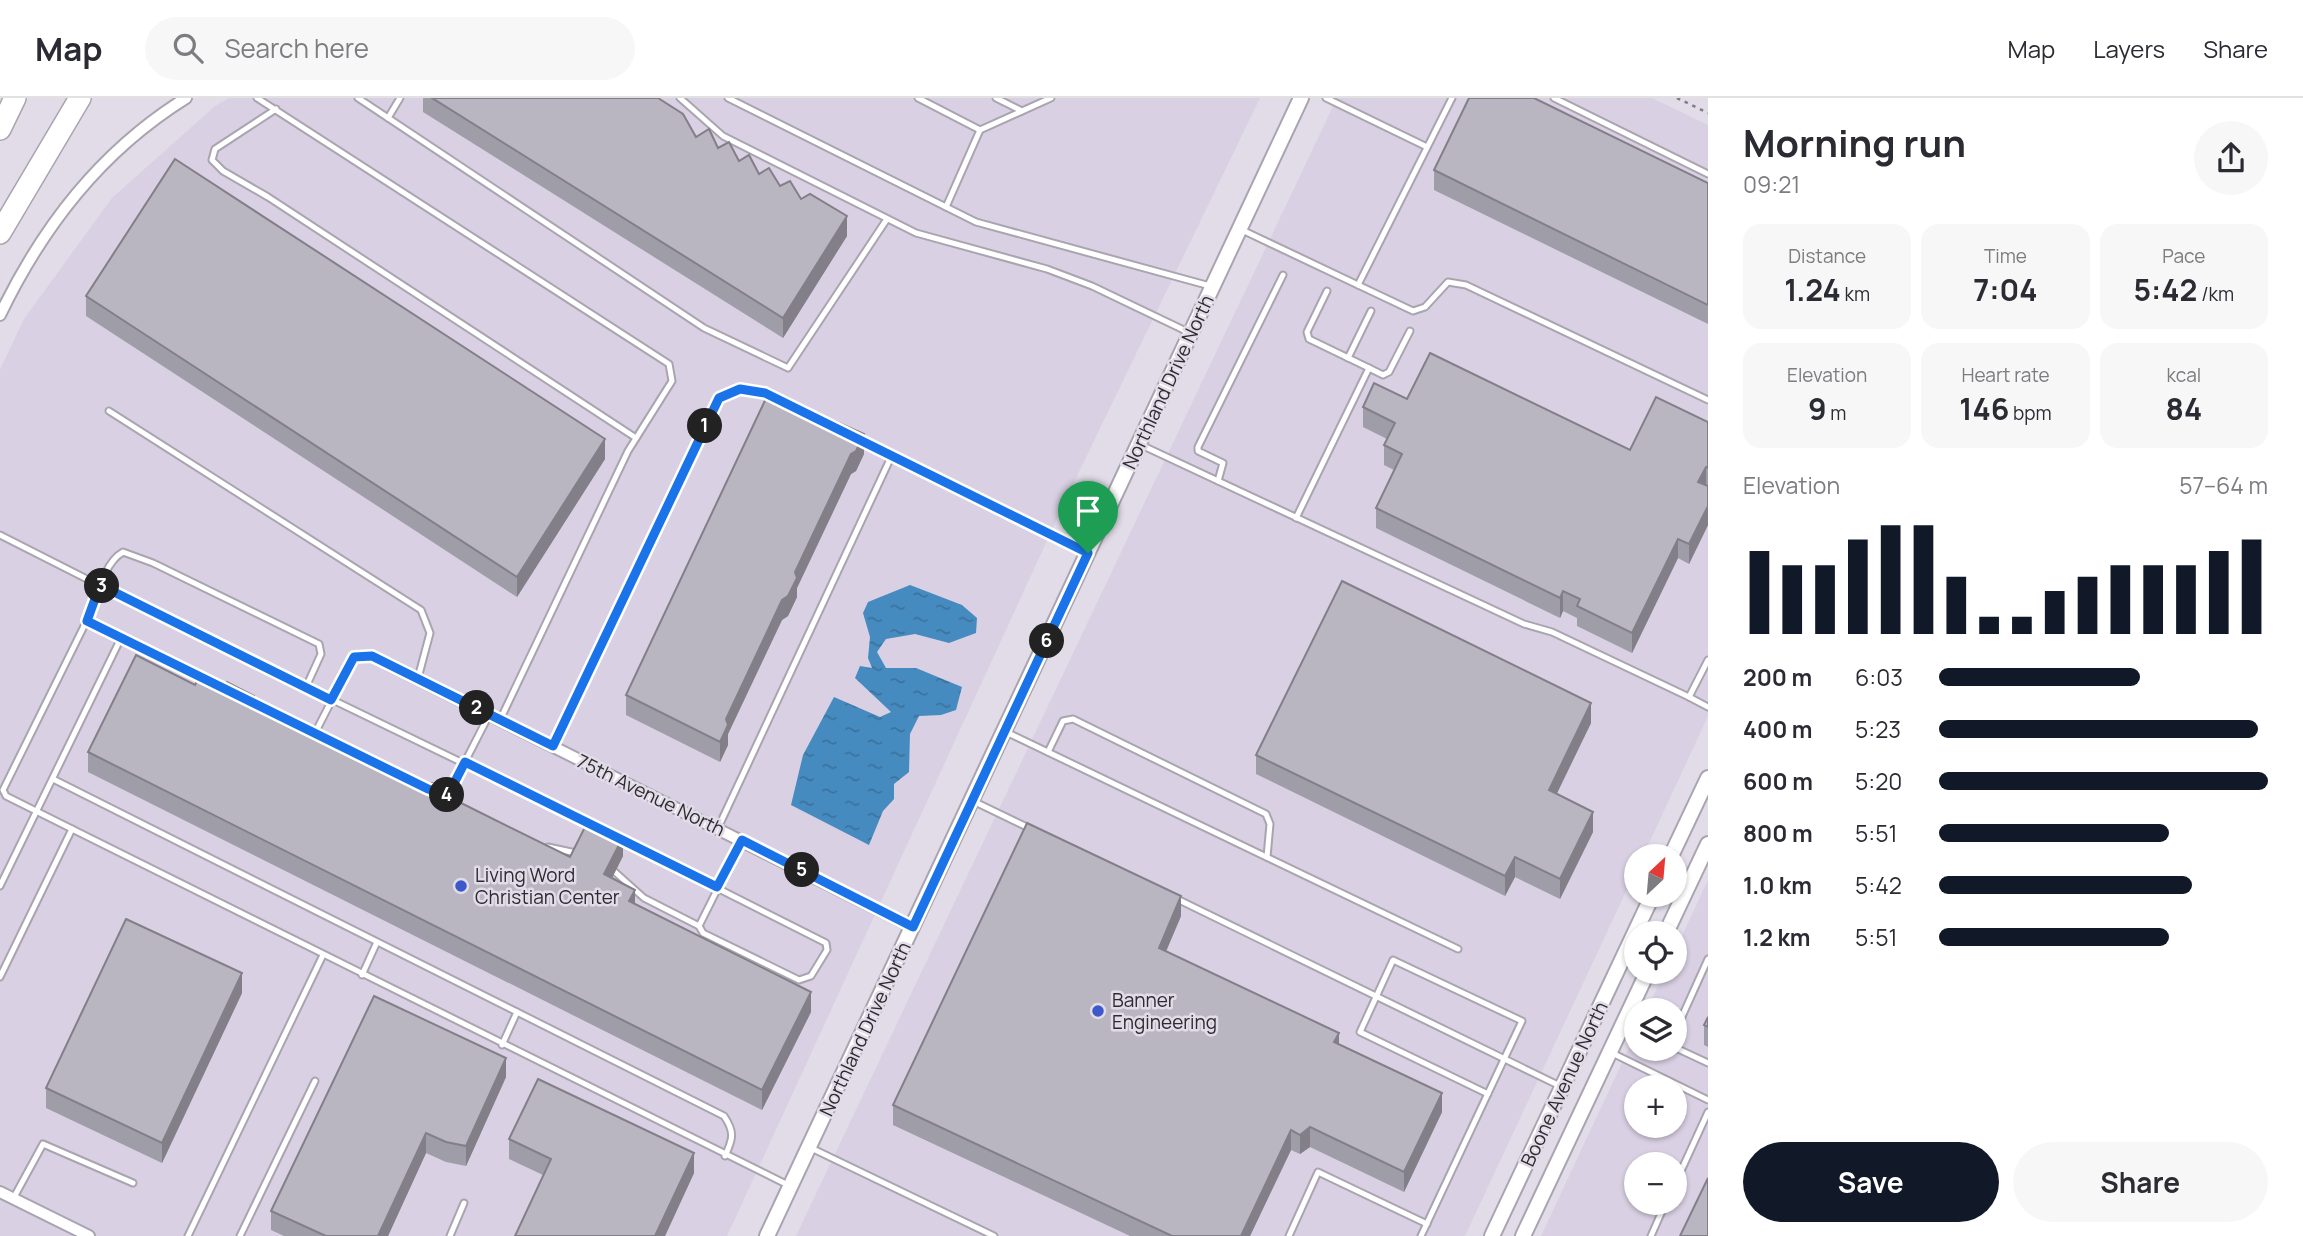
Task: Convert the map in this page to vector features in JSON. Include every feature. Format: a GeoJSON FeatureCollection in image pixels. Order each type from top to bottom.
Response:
{"type":"FeatureCollection","features":[{"type":"Feature","properties":{"kind":"highway"},"geometry":{"type":"LineString","coordinates":[[0,129],[15,98]]}},
{"type":"Feature","properties":{"kind":"highway"},"geometry":{"type":"LineString","coordinates":[[0,232],[65,98]]}},
{"type":"Feature","properties":{"kind":"highway"},"geometry":{"type":"LineString","coordinates":[[0,232],[80,98]]}},
{"type":"Feature","properties":{"kind":"street"},"geometry":{"type":"LineString","coordinates":[[0,315],[42,237],[87,180],[141,130],[186,98]]}},
{"type":"Feature","properties":{"kind":"street","name":"Northland Drive North"},"geometry":{"type":"LineString","coordinates":[[767,1236],[1301,98]]}},
{"type":"Feature","properties":{"kind":"street","name":"75th Avenue North"},"geometry":{"type":"LineString","coordinates":[[388,664],[913,927]]}},
{"type":"Feature","properties":{"kind":"street"},"geometry":{"type":"LineString","coordinates":[[1677,844],[1708,778]]}},
{"type":"Feature","properties":{"kind":"street"},"geometry":{"type":"LineString","coordinates":[[1672,921],[1708,844]]}},
{"type":"Feature","properties":{"kind":"street","name":"Boone Avenue North"},"geometry":{"type":"LineString","coordinates":[[1492,1236],[1647,907]]}},
{"type":"Feature","properties":{"kind":"street","name":"Boone Avenue North"},"geometry":{"type":"LineString","coordinates":[[1523,1236],[1642,984]]}},
{"type":"Feature","properties":{"kind":"street"},"geometry":{"type":"LineString","coordinates":[[0,1192],[89,1236]]}},
{"type":"Feature","properties":{"kind":"lane"},"geometry":{"type":"LineString","coordinates":[[257,98],[669,364],[672,381],[636,438],[494,717],[465,762],[448,795]]}},
{"type":"Feature","properties":{"kind":"lane"},"geometry":{"type":"LineString","coordinates":[[358,98],[704,328],[788,368],[887,219]]}},
{"type":"Feature","properties":{"kind":"lane"},"geometry":{"type":"LineString","coordinates":[[388,118],[400,98]]}},
{"type":"Feature","properties":{"kind":"lane"},"geometry":{"type":"LineString","coordinates":[[680,98],[723,136],[916,233],[1070,277],[1191,333]]}},
{"type":"Feature","properties":{"kind":"lane"},"geometry":{"type":"LineString","coordinates":[[728,98],[976,222],[1213,287]]}},
{"type":"Feature","properties":{"kind":"lane"},"geometry":{"type":"LineString","coordinates":[[918,98],[979,130]]}},
{"type":"Feature","properties":{"kind":"lane"},"geometry":{"type":"LineString","coordinates":[[996,98],[1022,111]]}},
{"type":"Feature","properties":{"kind":"lane"},"geometry":{"type":"LineString","coordinates":[[946,207],[979,130],[1051,98]]}},
{"type":"Feature","properties":{"kind":"lane"},"geometry":{"type":"LineString","coordinates":[[1326,98],[1427,147]]}},
{"type":"Feature","properties":{"kind":"lane"},"geometry":{"type":"LineString","coordinates":[[1358,285],[1452,98]]}},
{"type":"Feature","properties":{"kind":"lane"},"geometry":{"type":"LineString","coordinates":[[1553,98],[1708,174]]}},
{"type":"Feature","properties":{"kind":"lane"},"geometry":{"type":"LineString","coordinates":[[276,109],[215,149],[212,160],[223,171],[636,438]]}},
{"type":"Feature","properties":{"kind":"lane"},"geometry":{"type":"LineString","coordinates":[[1240,229],[1413,311],[1425,307],[1448,282],[1466,285],[1708,400]]}},
{"type":"Feature","properties":{"kind":"lane"},"geometry":{"type":"LineString","coordinates":[[1218,481],[1223,463],[1198,451],[1198,447],[1283,275]]}},
{"type":"Feature","properties":{"kind":"lane"},"geometry":{"type":"LineString","coordinates":[[1327,291],[1307,332],[1309,339],[1383,375],[1389,372],[1410,331]]}},
{"type":"Feature","properties":{"kind":"lane"},"geometry":{"type":"LineString","coordinates":[[1349,358],[1371,311]]}},
{"type":"Feature","properties":{"kind":"lane"},"geometry":{"type":"LineString","coordinates":[[1296,517],[1369,368]]}},
{"type":"Feature","properties":{"kind":"lane"},"geometry":{"type":"LineString","coordinates":[[553,746],[719,398],[740,389],[765,393],[777,399]]}},
{"type":"Feature","properties":{"kind":"lane"},"geometry":{"type":"LineString","coordinates":[[109,411],[421,610],[430,633],[418,678]]}},
{"type":"Feature","properties":{"kind":"lane"},"geometry":{"type":"LineString","coordinates":[[846,433],[1088,553]]}},
{"type":"Feature","properties":{"kind":"lane"},"geometry":{"type":"LineString","coordinates":[[1139,444],[1524,624],[1552,632],[1708,707]]}},
{"type":"Feature","properties":{"kind":"lane"},"geometry":{"type":"LineString","coordinates":[[718,828],[892,456]]}},
{"type":"Feature","properties":{"kind":"lane"},"geometry":{"type":"LineString","coordinates":[[0,535],[298,686],[306,687],[465,762],[597,828]]}},
{"type":"Feature","properties":{"kind":"lane"},"geometry":{"type":"LineString","coordinates":[[306,687],[321,654],[319,644],[153,563],[123,552],[117,555],[100,585],[87,621],[3,790],[6,796],[72,830],[790,1186]]}},
{"type":"Feature","properties":{"kind":"lane"},"geometry":{"type":"LineString","coordinates":[[87,621],[207,681]]}},
{"type":"Feature","properties":{"kind":"lane"},"geometry":{"type":"LineString","coordinates":[[0,886],[121,638]]}},
{"type":"Feature","properties":{"kind":"lane"},"geometry":{"type":"LineString","coordinates":[[314,735],[354,657],[372,656],[388,664]]}},
{"type":"Feature","properties":{"kind":"lane"},"geometry":{"type":"LineString","coordinates":[[1689,697],[1708,660]]}},
{"type":"Feature","properties":{"kind":"lane"},"geometry":{"type":"LineString","coordinates":[[1048,752],[1063,721],[1073,719],[1266,814],[1270,824],[1267,857]]}},
{"type":"Feature","properties":{"kind":"lane"},"geometry":{"type":"LineString","coordinates":[[305,730],[325,740]]}},
{"type":"Feature","properties":{"kind":"lane"},"geometry":{"type":"LineString","coordinates":[[1004,731],[1458,949]]}},
{"type":"Feature","properties":{"kind":"lane"},"geometry":{"type":"LineString","coordinates":[[53,779],[724,1116],[732,1128],[733,1138],[725,1156]]}},
{"type":"Feature","properties":{"kind":"lane"},"geometry":{"type":"LineString","coordinates":[[438,792],[459,802]]}},
{"type":"Feature","properties":{"kind":"lane"},"geometry":{"type":"LineString","coordinates":[[972,800],[1044,835]]}},
{"type":"Feature","properties":{"kind":"lane"},"geometry":{"type":"LineString","coordinates":[[0,976],[72,830]]}},
{"type":"Feature","properties":{"kind":"lane"},"geometry":{"type":"LineString","coordinates":[[609,834],[826,943],[827,950],[811,976],[800,981],[703,933],[699,926],[644,898],[615,872]]}},
{"type":"Feature","properties":{"kind":"lane"},"geometry":{"type":"LineString","coordinates":[[699,926],[742,840]]}},
{"type":"Feature","properties":{"kind":"lane"},"geometry":{"type":"LineString","coordinates":[[544,846],[581,854]]}},
{"type":"Feature","properties":{"kind":"lane"},"geometry":{"type":"LineString","coordinates":[[1163,893],[1563,1087]]}},
{"type":"Feature","properties":{"kind":"lane"},"geometry":{"type":"LineString","coordinates":[[362,975],[377,942]]}},
{"type":"Feature","properties":{"kind":"lane"},"geometry":{"type":"LineString","coordinates":[[188,1236],[323,955]]}},
{"type":"Feature","properties":{"kind":"lane"},"geometry":{"type":"LineString","coordinates":[[1422,1236],[1522,1021],[1393,960],[1360,1032],[1488,1094]]}},
{"type":"Feature","properties":{"kind":"lane"},"geometry":{"type":"LineString","coordinates":[[1687,1006],[1708,960]]}},
{"type":"Feature","properties":{"kind":"lane"},"geometry":{"type":"LineString","coordinates":[[502,1045],[517,1012]]}},
{"type":"Feature","properties":{"kind":"lane"},"geometry":{"type":"LineString","coordinates":[[1610,1052],[1708,1100]]}},
{"type":"Feature","properties":{"kind":"lane"},"geometry":{"type":"LineString","coordinates":[[1687,1053],[1708,1063]]}},
{"type":"Feature","properties":{"kind":"lane"},"geometry":{"type":"LineString","coordinates":[[240,1236],[315,1081]]}},
{"type":"Feature","properties":{"kind":"lane"},"geometry":{"type":"LineString","coordinates":[[1687,1158],[1708,1112]]}},
{"type":"Feature","properties":{"kind":"lane"},"geometry":{"type":"LineString","coordinates":[[12,1199],[43,1144],[133,1183]]}},
{"type":"Feature","properties":{"kind":"lane"},"geometry":{"type":"LineString","coordinates":[[809,1147],[993,1236]]}},
{"type":"Feature","properties":{"kind":"lane"},"geometry":{"type":"LineString","coordinates":[[1289,1236],[1318,1172],[1427,1224]]}},
{"type":"Feature","properties":{"kind":"lane"},"geometry":{"type":"LineString","coordinates":[[450,1236],[464,1203]]}},
{"type":"Feature","properties":{"kind":"lane"},"geometry":{"type":"LineString","coordinates":[[1651,1236],[1660,1215]]}},
{"type":"Feature","properties":{"kind":"path"},"geometry":{"type":"LineString","coordinates":[[1676,98],[1708,113]]}},
{"type":"Feature","properties":{"kind":"shaded area"},"geometry":{"type":"Polygon","coordinates":[[[229,98],[1260,98],[1074,482],[727,1236],[0,1236],[0,370],[24,319],[112,198],[215,106],[229,98]]]}},
{"type":"Feature","properties":{"kind":"shaded area"},"geometry":{"type":"Polygon","coordinates":[[[1337,98],[1652,98],[1708,125],[1708,716],[1649,844],[1624,844],[1624,896],[1465,1236],[796,1236],[1337,98]]]}},
{"type":"Feature","properties":{"kind":"shaded area"},"geometry":{"type":"Polygon","coordinates":[[[1708,880],[1708,1236],[1541,1236],[1624,1059],[1624,1061],[1687,1061],[1687,998],[1653,998],[1659,984],[1687,984],[1687,925],[1708,880]]]}},
{"type":"Feature","properties":{"kind":"water"},"geometry":{"type":"Polygon","coordinates":[[[910,585],[962,605],[977,618],[976,633],[949,643],[915,634],[886,639],[877,652],[886,668],[916,668],[962,687],[956,710],[941,715],[919,716],[910,734],[909,772],[894,784],[894,799],[883,811],[869,845],[791,805],[803,755],[834,697],[880,717],[891,712],[855,678],[860,666],[872,668],[868,658],[870,637],[863,613],[868,602],[910,585]]]}},
{"type":"Feature","properties":{"kind":"building"},"geometry":{"type":"Polygon","coordinates":[[[432,98],[658,98],[683,114],[696,137],[709,129],[718,148],[729,142],[739,161],[749,155],[759,174],[769,168],[780,186],[790,181],[801,199],[810,194],[847,216],[783,318],[432,98]]]}},
{"type":"Feature","properties":{"kind":"building"},"geometry":{"type":"Polygon","coordinates":[[[1469,98],[1534,98],[1708,183],[1708,305],[1434,170],[1469,98]]]}},
{"type":"Feature","properties":{"kind":"building"},"geometry":{"type":"Polygon","coordinates":[[[175,159],[605,439],[517,577],[86,296],[175,159]]]}},
{"type":"Feature","properties":{"kind":"building"},"geometry":{"type":"Polygon","coordinates":[[[1430,353],[1630,450],[1656,397],[1708,422],[1708,468],[1706,467],[1698,482],[1708,486],[1708,506],[1689,544],[1678,539],[1632,633],[1577,606],[1580,599],[1563,591],[1560,598],[1376,508],[1402,454],[1384,445],[1395,423],[1363,407],[1374,383],[1407,399],[1430,353]]]}},
{"type":"Feature","properties":{"kind":"building"},"geometry":{"type":"Polygon","coordinates":[[[769,392],[864,434],[856,451],[851,454],[795,572],[797,578],[788,596],[782,600],[726,719],[728,725],[720,742],[626,695],[769,392]]]}},
{"type":"Feature","properties":{"kind":"building"},"geometry":{"type":"Polygon","coordinates":[[[1342,581],[1591,703],[1549,790],[1593,812],[1560,879],[1515,857],[1505,876],[1256,755],[1342,581]]]}},
{"type":"Feature","properties":{"kind":"building","name":"Living Word Christian Center"},"geometry":{"type":"Polygon","coordinates":[[[136,655],[195,685],[201,674],[225,686],[227,682],[254,696],[253,699],[430,787],[432,783],[461,798],[459,802],[570,857],[589,819],[623,837],[604,874],[635,890],[629,901],[811,992],[762,1090],[88,752],[136,655]]]}},
{"type":"Feature","properties":{"kind":"building","name":"Banner Engineering"},"geometry":{"type":"Polygon","coordinates":[[[1027,823],[1181,896],[1159,948],[1339,1033],[1334,1042],[1442,1093],[1404,1172],[1310,1127],[1300,1135],[1291,1130],[1241,1236],[1172,1236],[893,1105],[1027,823]]]}},
{"type":"Feature","properties":{"kind":"building"},"geometry":{"type":"Polygon","coordinates":[[[126,919],[242,973],[162,1143],[46,1088],[126,919]]]}},
{"type":"Feature","properties":{"kind":"building"},"geometry":{"type":"Polygon","coordinates":[[[374,996],[506,1058],[466,1146],[446,1142],[426,1133],[378,1236],[326,1236],[271,1211],[374,996]]]}},
{"type":"Feature","properties":{"kind":"building"},"geometry":{"type":"Polygon","coordinates":[[[538,1079],[694,1153],[655,1236],[515,1236],[551,1159],[509,1139],[538,1079]]]}},
{"type":"Feature","properties":{"kind":"building"},"geometry":{"type":"Polygon","coordinates":[[[1708,1178],[1708,1236],[1680,1236],[1708,1178]]]}},
{"type":"Feature","properties":{"kind":"place","name":"Living Word Christian Center"},"geometry":{"type":"Point","coordinates":[461,886]}},
{"type":"Feature","properties":{"kind":"place","name":"Banner Engineering"},"geometry":{"type":"Point","coordinates":[1098,1011]}},
{"type":"Feature","properties":{"kind":"route"},"geometry":{"type":"LineString","coordinates":[[740,389],[765,393],[1088,553],[913,927],[742,840],[717,887],[465,762],[448,795],[428,789],[87,621],[100,585],[298,686],[306,687],[331,700],[354,657],[372,656],[553,746],[719,398],[740,389]]}}]}
